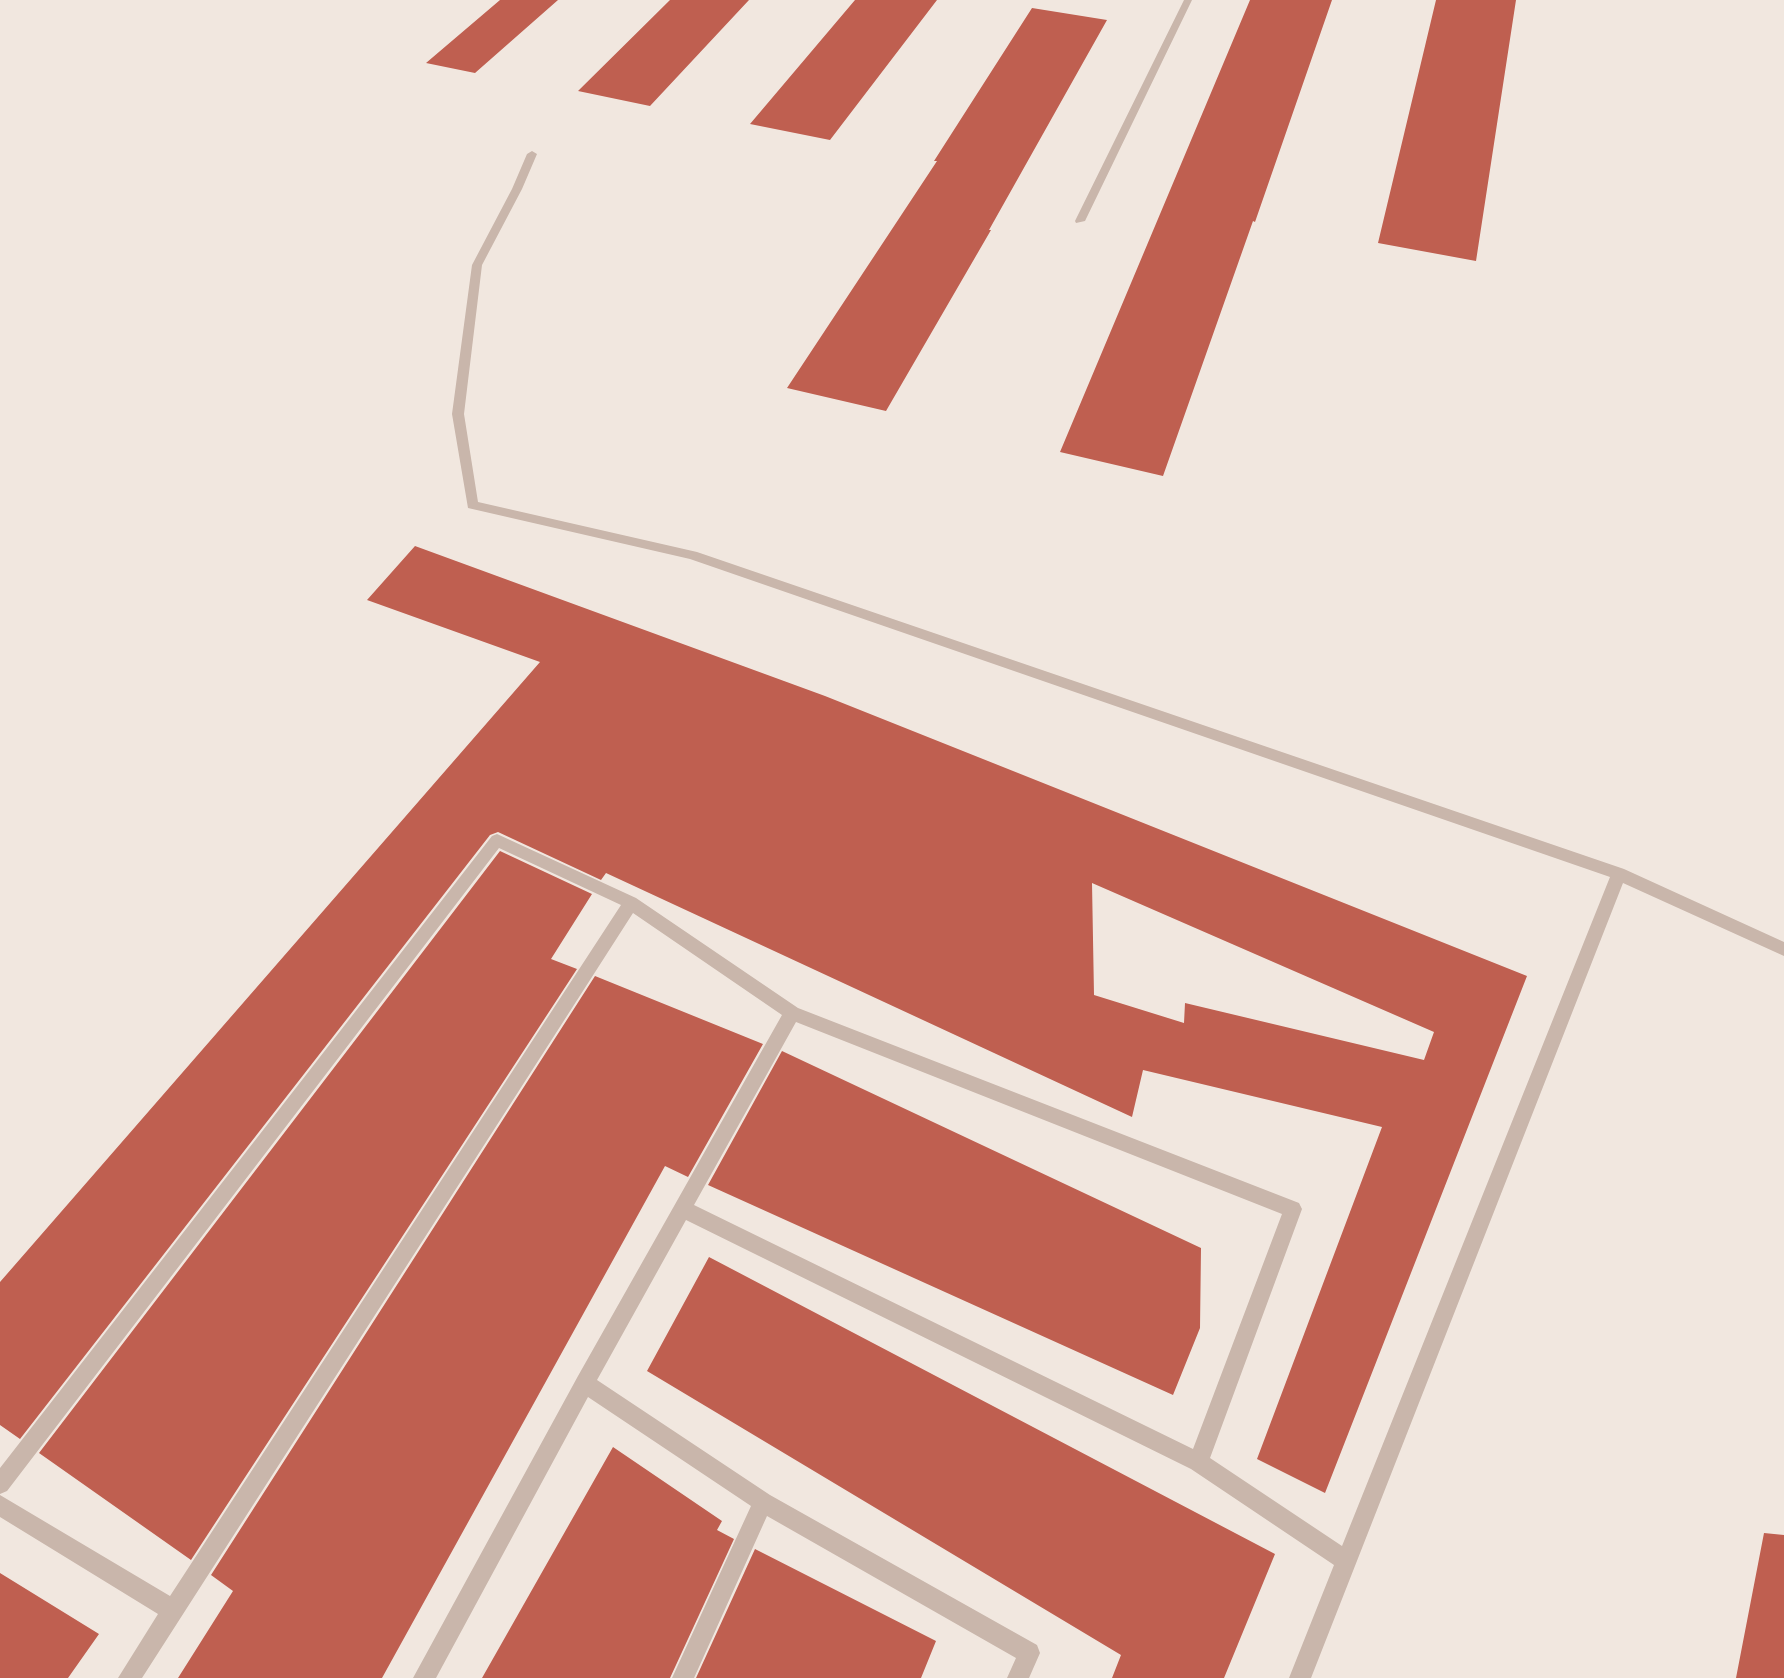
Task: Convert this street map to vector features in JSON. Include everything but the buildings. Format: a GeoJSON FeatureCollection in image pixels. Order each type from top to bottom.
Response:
{"type":"FeatureCollection","features":[{"type":"Feature","properties":{"kind":"lane"},"geometry":{"type":"LineString","coordinates":[[1080,221],[1188,0]]}},
{"type":"Feature","properties":{"kind":"lane"},"geometry":{"type":"LineString","coordinates":[[532,154],[517,189],[477,265],[458,414],[472,505],[692,555],[1619,874],[1784,949]]}},
{"type":"Feature","properties":{"kind":"lane"},"geometry":{"type":"LineString","coordinates":[[0,1484],[497,840],[631,903],[792,1013],[1293,1209],[1198,1462]]}},
{"type":"Feature","properties":{"kind":"lane"},"geometry":{"type":"LineString","coordinates":[[1300,1678],[1619,874]]}},
{"type":"Feature","properties":{"kind":"lane"},"geometry":{"type":"LineString","coordinates":[[129,1678],[631,903]]}},
{"type":"Feature","properties":{"kind":"lane"},"geometry":{"type":"LineString","coordinates":[[424,1678],[585,1383],[792,1013]]}},
{"type":"Feature","properties":{"kind":"lane"},"geometry":{"type":"LineString","coordinates":[[683,1209],[1198,1462],[1347,1560]]}},
{"type":"Feature","properties":{"kind":"lane"},"geometry":{"type":"LineString","coordinates":[[585,1383],[763,1502],[1029,1653],[1018,1678]]}},
{"type":"Feature","properties":{"kind":"lane"},"geometry":{"type":"LineString","coordinates":[[683,1678],[763,1502]]}},
{"type":"Feature","properties":{"kind":"lane"},"geometry":{"type":"LineString","coordinates":[[0,1505],[174,1611]]}}]}
